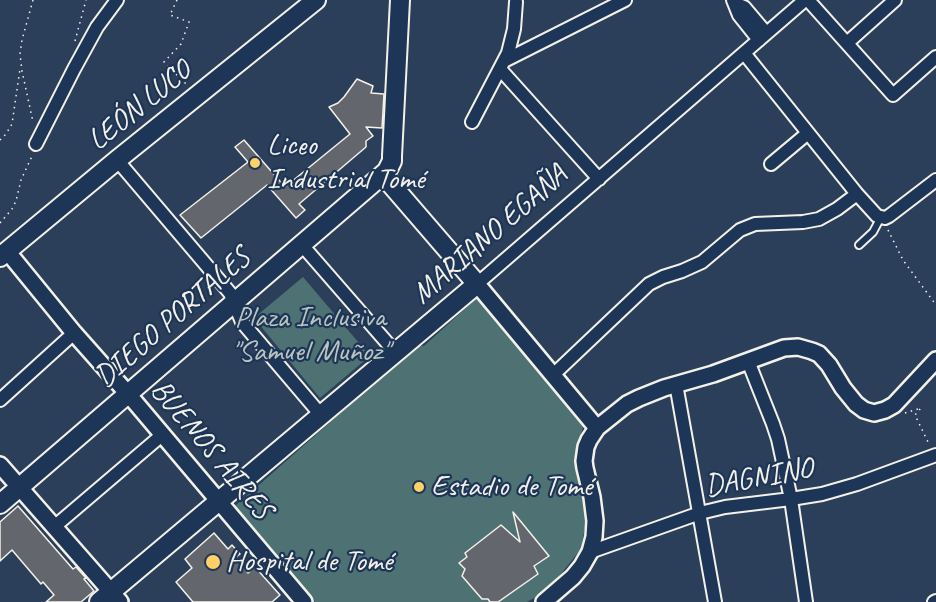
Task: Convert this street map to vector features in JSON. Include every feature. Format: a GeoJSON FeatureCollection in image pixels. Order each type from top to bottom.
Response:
{"type":"FeatureCollection","features":[{"type":"Feature","properties":{"kind":"main road","name":"LEÓN LUCO"},"geometry":{"type":"LineString","coordinates":[[4,254],[316,0]]}},
{"type":"Feature","properties":{"kind":"main road"},"geometry":{"type":"LineString","coordinates":[[400,0],[392,156],[390,166],[383,175],[477,284]]}},
{"type":"Feature","properties":{"kind":"main road","name":"DIEGO PORTALES"},"geometry":{"type":"LineString","coordinates":[[0,504],[383,175]]}},
{"type":"Feature","properties":{"kind":"main road","name":"MARIANO EGAÑA"},"geometry":{"type":"LineString","coordinates":[[110,598],[218,501],[477,284]]}},
{"type":"Feature","properties":{"kind":"street"},"geometry":{"type":"LineString","coordinates":[[36,144],[97,27],[117,0]]}},
{"type":"Feature","properties":{"kind":"street"},"geometry":{"type":"LineString","coordinates":[[502,65],[625,0]]}},
{"type":"Feature","properties":{"kind":"street"},"geometry":{"type":"LineString","coordinates":[[806,0],[893,95],[936,59]]}},
{"type":"Feature","properties":{"kind":"street","name":"MARIANO EGAÑA"},"geometry":{"type":"LineString","coordinates":[[477,284],[806,0]]}},
{"type":"Feature","properties":{"kind":"street"},"geometry":{"type":"LineString","coordinates":[[847,43],[895,0]]}},
{"type":"Feature","properties":{"kind":"street"},"geometry":{"type":"LineString","coordinates":[[472,122],[512,41],[515,1]]}},
{"type":"Feature","properties":{"kind":"street"},"geometry":{"type":"LineString","coordinates":[[734,2],[739,15],[763,36]]}},
{"type":"Feature","properties":{"kind":"street"},"geometry":{"type":"LineString","coordinates":[[744,53],[873,213],[881,218],[889,216],[936,180]]}},
{"type":"Feature","properties":{"kind":"street"},"geometry":{"type":"LineString","coordinates":[[502,65],[599,179]]}},
{"type":"Feature","properties":{"kind":"street"},"geometry":{"type":"LineString","coordinates":[[771,164],[808,133]]}},
{"type":"Feature","properties":{"kind":"street"},"geometry":{"type":"LineString","coordinates":[[117,160],[230,292],[242,322],[321,416]]}},
{"type":"Feature","properties":{"kind":"street"},"geometry":{"type":"LineString","coordinates":[[553,375],[649,285],[702,262],[740,230],[755,224],[819,219],[857,194]]}},
{"type":"Feature","properties":{"kind":"street"},"geometry":{"type":"LineString","coordinates":[[302,245],[396,353]]}},
{"type":"Feature","properties":{"kind":"street","name":"BUENOS AIRES"},"geometry":{"type":"LineString","coordinates":[[4,254],[129,394],[304,602]]}},
{"type":"Feature","properties":{"kind":"street"},"geometry":{"type":"LineString","coordinates":[[477,284],[597,428]]}},
{"type":"Feature","properties":{"kind":"street"},"geometry":{"type":"LineString","coordinates":[[0,400],[74,333]]}},
{"type":"Feature","properties":{"kind":"street"},"geometry":{"type":"LineString","coordinates":[[544,602],[573,577],[590,552],[595,521],[584,461],[589,440],[597,428],[621,409],[651,392],[713,374],[784,348],[798,347],[819,354],[856,404],[874,413],[894,405],[936,360]]}},
{"type":"Feature","properties":{"kind":"street"},"geometry":{"type":"LineString","coordinates":[[748,361],[773,424],[791,499],[806,602]]}},
{"type":"Feature","properties":{"kind":"street"},"geometry":{"type":"LineString","coordinates":[[676,384],[715,602]]}},
{"type":"Feature","properties":{"kind":"street"},"geometry":{"type":"LineString","coordinates":[[54,527],[162,435]]}},
{"type":"Feature","properties":{"kind":"street","name":"DAGNINO"},"geometry":{"type":"LineString","coordinates":[[590,552],[699,513],[840,489],[935,459]]}},
{"type":"Feature","properties":{"kind":"street"},"geometry":{"type":"LineString","coordinates":[[0,465],[54,527],[110,598]]}},
{"type":"Feature","properties":{"kind":"lane"},"geometry":{"type":"LineString","coordinates":[[859,245],[873,232],[881,218]]}},
{"type":"Feature","properties":{"kind":"path"},"geometry":{"type":"LineString","coordinates":[[0,140],[12,124],[21,65],[21,47],[33,0]]}},
{"type":"Feature","properties":{"kind":"path"},"geometry":{"type":"LineString","coordinates":[[74,46],[86,0]]}},
{"type":"Feature","properties":{"kind":"path"},"geometry":{"type":"LineString","coordinates":[[177,0],[170,15],[189,22],[181,44],[164,62],[198,96]]}},
{"type":"Feature","properties":{"kind":"path"},"geometry":{"type":"LineString","coordinates":[[0,223],[16,201],[21,180],[36,144],[31,108],[21,65]]}},
{"type":"Feature","properties":{"kind":"path"},"geometry":{"type":"LineString","coordinates":[[881,218],[903,260],[936,305]]}},
{"type":"Feature","properties":{"kind":"path"},"geometry":{"type":"LineString","coordinates":[[909,405],[904,413],[921,408],[915,415],[935,459]]}},
{"type":"Feature","properties":{"kind":"green space","name":"Plaza Inclusiva \"Samuel Muñoz\""},"geometry":{"type":"Polygon","coordinates":[[[303,277],[370,356],[320,398],[254,318],[303,277]]]}},
{"type":"Feature","properties":{"kind":"green space","name":"Estadio de Tomé"},"geometry":{"type":"Polygon","coordinates":[[[478,297],[570,406],[583,426],[575,468],[588,511],[581,549],[548,590],[527,602],[315,602],[235,506],[418,345],[424,346],[478,297]]]}},
{"type":"Feature","properties":{"kind":"building","name":"Liceo Industrial Tomé"},"geometry":{"type":"Polygon","coordinates":[[[357,79],[373,86],[371,93],[384,94],[382,128],[366,127],[373,136],[366,141],[366,147],[299,204],[305,210],[296,218],[267,185],[201,238],[180,215],[248,162],[235,147],[244,140],[285,187],[350,134],[329,107],[344,97],[357,79]]]}},
{"type":"Feature","properties":{"kind":"building"},"geometry":{"type":"Polygon","coordinates":[[[18,506],[73,569],[76,567],[86,578],[84,579],[94,591],[81,602],[46,602],[54,595],[43,582],[41,584],[12,550],[0,561],[0,522],[18,506]]]}},
{"type":"Feature","properties":{"kind":"building"},"geometry":{"type":"Polygon","coordinates":[[[513,512],[549,556],[534,566],[538,574],[498,602],[490,602],[488,599],[482,599],[462,576],[465,569],[459,563],[467,557],[465,553],[501,525],[520,542],[513,512]]]}},
{"type":"Feature","properties":{"kind":"building","name":"Hospital de Tomé"},"geometry":{"type":"Polygon","coordinates":[[[214,533],[228,549],[232,545],[240,554],[236,557],[248,573],[255,567],[280,595],[272,602],[193,602],[176,582],[192,568],[185,559],[214,533]]]}},
{"type":"Feature","properties":{"kind":"place","name":"Liceo Industrial Tomé"},"geometry":{"type":"Point","coordinates":[255,163]}},
{"type":"Feature","properties":{"kind":"place","name":"Estadio de Tomé"},"geometry":{"type":"Point","coordinates":[419,487]}},
{"type":"Feature","properties":{"kind":"place","name":"Hospital de Tomé"},"geometry":{"type":"Point","coordinates":[213,562]}}]}
